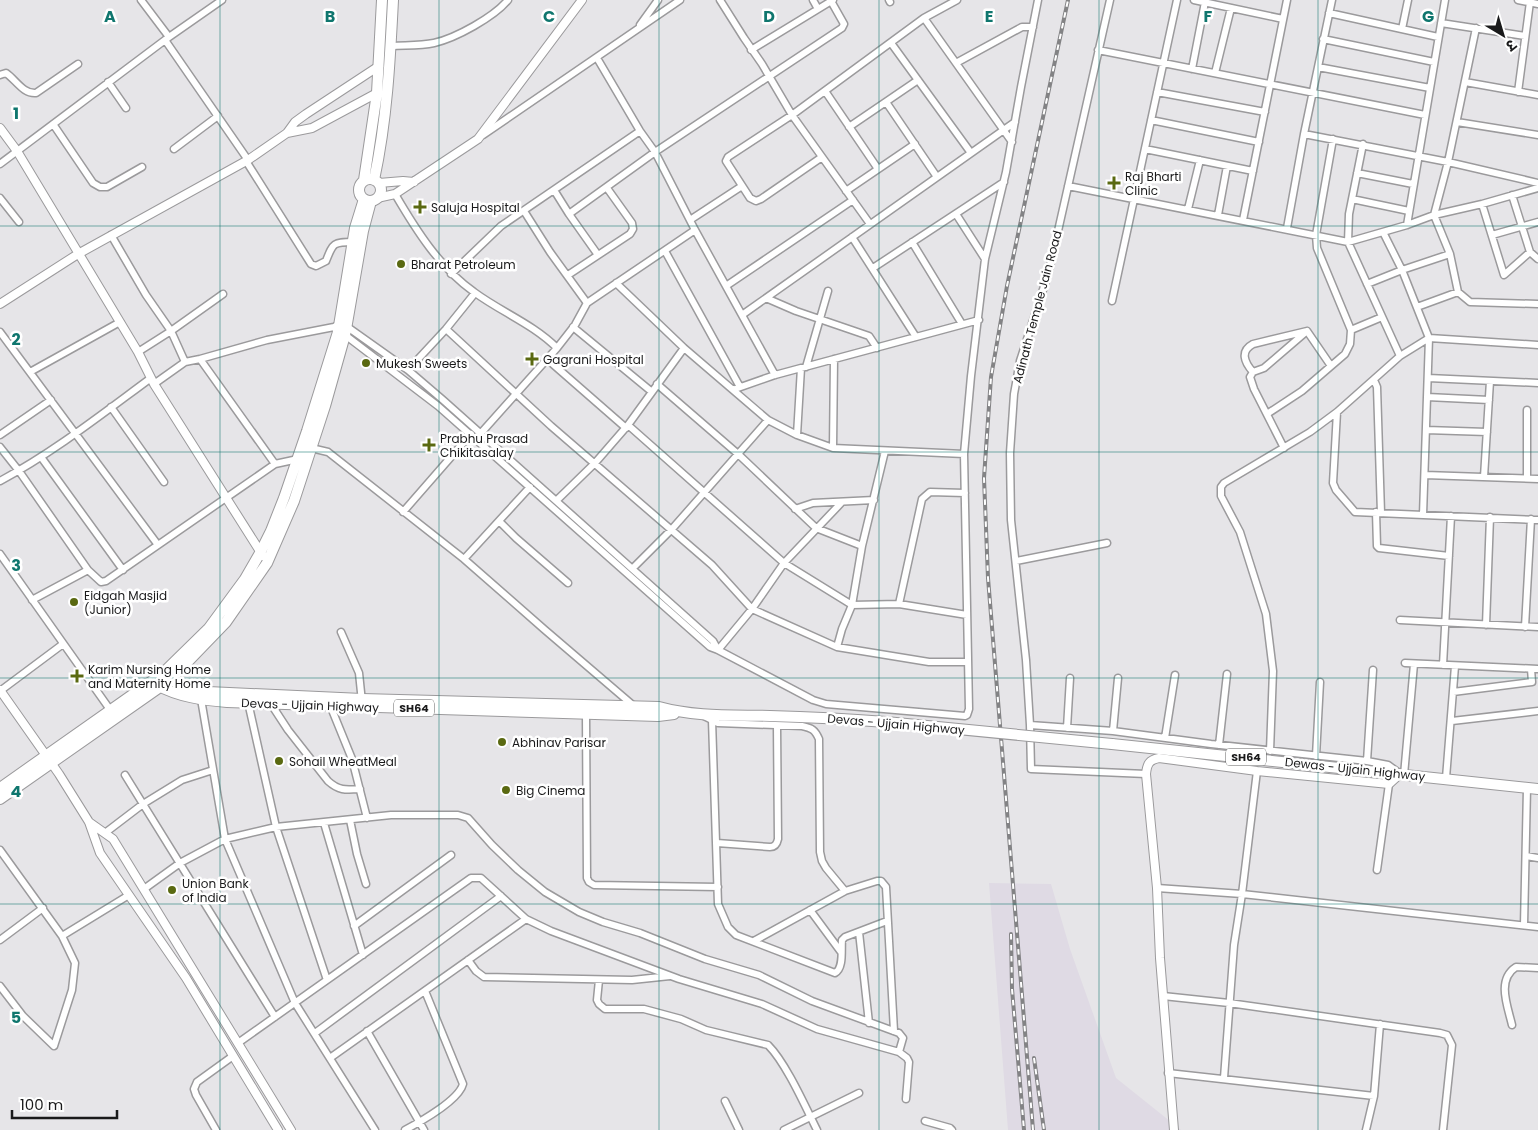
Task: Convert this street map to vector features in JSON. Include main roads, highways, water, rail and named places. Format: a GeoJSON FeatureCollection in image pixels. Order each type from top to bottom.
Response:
{"type":"FeatureCollection","features":[{"type":"Feature","properties":{"kind":"main road"},"geometry":{"type":"LineString","coordinates":[[372,181],[382,0]]}},
{"type":"Feature","properties":{"kind":"main road"},"geometry":{"type":"LineString","coordinates":[[371,199],[359,192],[359,188],[372,181],[380,155],[389,80],[393,0]]}},
{"type":"Feature","properties":{"kind":"main road"},"geometry":{"type":"LineString","coordinates":[[166,677],[209,628],[245,579],[260,554],[284,498],[340,329],[358,217],[371,199],[380,194],[381,188],[372,181]]}},
{"type":"Feature","properties":{"kind":"main road"},"geometry":{"type":"LineString","coordinates":[[0,788],[49,759],[166,677],[226,622],[268,563],[294,501],[311,448],[371,199]]}},
{"type":"Feature","properties":{"kind":"main road","name":"Devas - Ujjain Highway"},"geometry":{"type":"LineString","coordinates":[[166,677],[182,686],[208,692],[362,703],[586,714],[658,716],[680,713]]}},
{"type":"Feature","properties":{"kind":"main road"},"geometry":{"type":"LineString","coordinates":[[0,799],[111,711],[156,685]]}},
{"type":"Feature","properties":{"kind":"main road","name":"Devas - Ujjain Highway"},"geometry":{"type":"LineString","coordinates":[[156,685],[176,693],[201,699],[271,704],[330,706],[362,703],[659,707],[708,718],[726,715],[818,717],[878,721],[1112,744]]}},
{"type":"Feature","properties":{"kind":"main road","name":"Dewas - Ujjain Highway"},"geometry":{"type":"LineString","coordinates":[[1112,744],[1538,789]]}},
{"type":"Feature","properties":{"kind":"railway"},"geometry":{"type":"LineString","coordinates":[[1033,1130],[988,578],[984,478],[991,377],[1007,286],[1068,0]]}},
{"type":"Feature","properties":{"kind":"railway"},"geometry":{"type":"LineString","coordinates":[[1011,934],[1012,989],[1024,1130]]}},
{"type":"Feature","properties":{"kind":"railway"},"geometry":{"type":"LineString","coordinates":[[1034,1058],[1044,1130]]}},
{"type":"Feature","properties":{"kind":"place","name":"Raj Bharti Clinic"},"geometry":{"type":"Point","coordinates":[1114,183]}},
{"type":"Feature","properties":{"kind":"place","name":"Saluja Hospital"},"geometry":{"type":"Point","coordinates":[420,207]}},
{"type":"Feature","properties":{"kind":"place","name":"Bharat Petroleum"},"geometry":{"type":"Point","coordinates":[401,264]}},
{"type":"Feature","properties":{"kind":"place","name":"Gagrani Hospital"},"geometry":{"type":"Point","coordinates":[532,359]}},
{"type":"Feature","properties":{"kind":"place","name":"Mukesh Sweets"},"geometry":{"type":"Point","coordinates":[366,363]}},
{"type":"Feature","properties":{"kind":"place","name":"Prabhu Prasad Chikitasalay"},"geometry":{"type":"Point","coordinates":[429,445]}},
{"type":"Feature","properties":{"kind":"place","name":"Eidgah Masjid (Junior)"},"geometry":{"type":"Point","coordinates":[74,602]}},
{"type":"Feature","properties":{"kind":"place","name":"Karim Nursing Home and Maternity Home"},"geometry":{"type":"Point","coordinates":[77,676]}},
{"type":"Feature","properties":{"kind":"place","name":"Abhinav Parisar"},"geometry":{"type":"Point","coordinates":[502,742]}},
{"type":"Feature","properties":{"kind":"place","name":"Sohail WheatMeal"},"geometry":{"type":"Point","coordinates":[279,761]}},
{"type":"Feature","properties":{"kind":"place","name":"Big Cinema"},"geometry":{"type":"Point","coordinates":[506,790]}},
{"type":"Feature","properties":{"kind":"place","name":"Union Bank of India"},"geometry":{"type":"Point","coordinates":[172,890]}}]}
